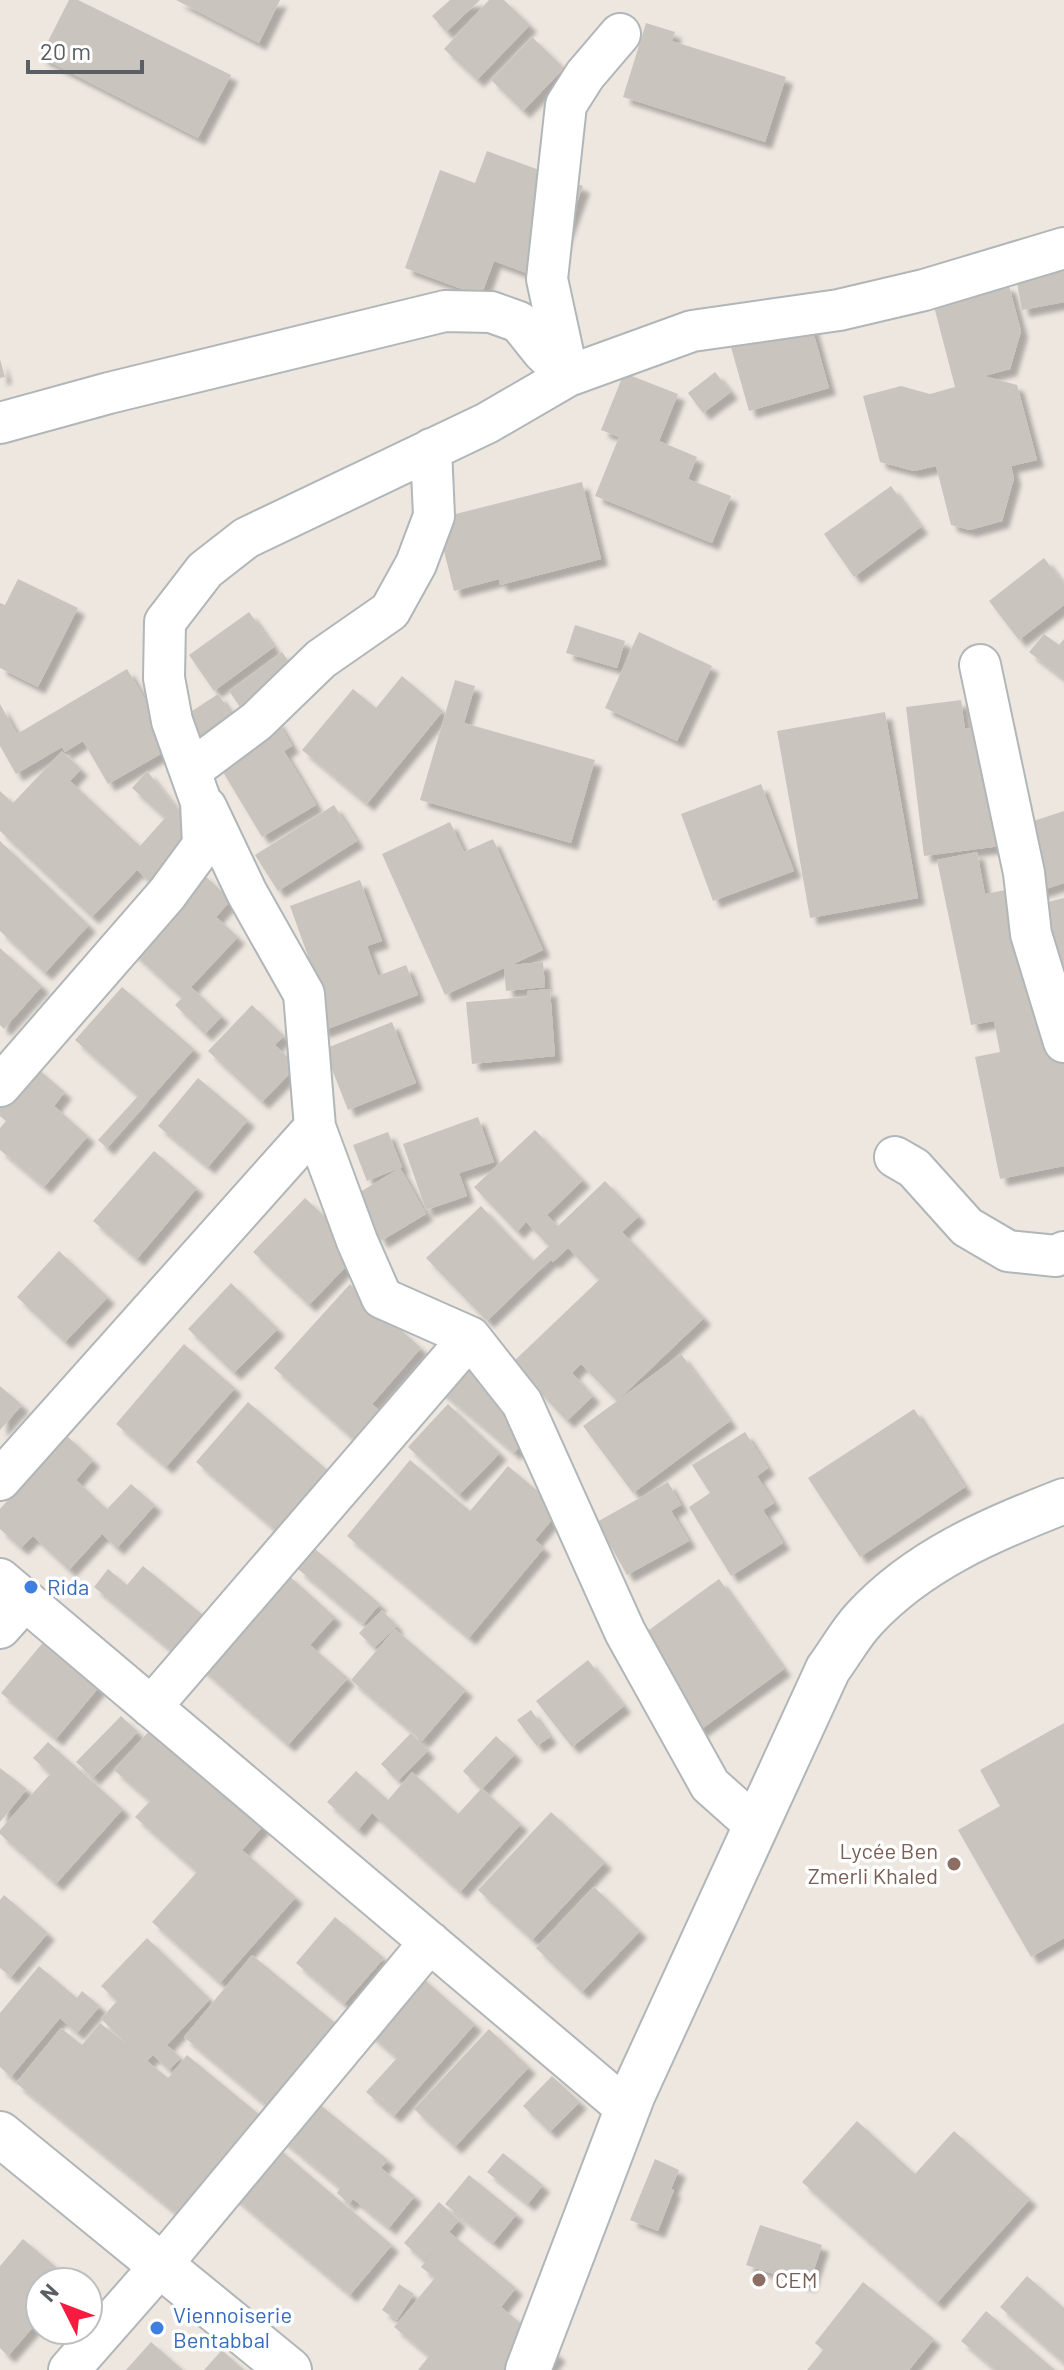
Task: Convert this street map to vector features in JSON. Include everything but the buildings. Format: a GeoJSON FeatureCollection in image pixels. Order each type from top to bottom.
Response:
{"type":"FeatureCollection","features":[{"type":"Feature","properties":{"kind":"street"},"geometry":{"type":"LineString","coordinates":[[568,376],[547,279],[566,105],[585,75],[620,34]]}},
{"type":"Feature","properties":{"kind":"street"},"geometry":{"type":"LineString","coordinates":[[0,1086],[167,894],[203,845],[201,802],[172,721],[164,678],[165,622],[205,570],[246,538],[487,423],[568,376],[692,331],[839,310],[924,290],[1064,248]]}},
{"type":"Feature","properties":{"kind":"street"},"geometry":{"type":"LineString","coordinates":[[0,423],[109,393],[445,311],[491,312],[519,322],[568,376]]}},
{"type":"Feature","properties":{"kind":"street"},"geometry":{"type":"LineString","coordinates":[[192,777],[257,721],[321,659],[390,611],[416,564],[434,516],[431,449]]}},
{"type":"Feature","properties":{"kind":"street"},"geometry":{"type":"LineString","coordinates":[[980,665],[1024,873],[1031,934],[1064,1042]]}},
{"type":"Feature","properties":{"kind":"street"},"geometry":{"type":"LineString","coordinates":[[192,777],[247,893],[304,994],[315,1127],[357,1241],[382,1298],[470,1337],[522,1403],[625,1632],[710,1785],[756,1826]]}},
{"type":"Feature","properties":{"kind":"street"},"geometry":{"type":"LineString","coordinates":[[0,1480],[315,1127]]}},
{"type":"Feature","properties":{"kind":"street"},"geometry":{"type":"LineString","coordinates":[[895,1157],[914,1168],[967,1227],[1008,1251],[1056,1256],[1064,1252]]}},
{"type":"Feature","properties":{"kind":"street"},"geometry":{"type":"LineString","coordinates":[[151,1707],[470,1337]]}},
{"type":"Feature","properties":{"kind":"street"},"geometry":{"type":"LineString","coordinates":[[528,2370],[627,2109],[828,1669],[864,1619],[919,1570],[993,1529],[1064,1501]]}},
{"type":"Feature","properties":{"kind":"street"},"geometry":{"type":"LineString","coordinates":[[8,1602],[151,1707],[627,2109]]}},
{"type":"Feature","properties":{"kind":"street"},"geometry":{"type":"LineString","coordinates":[[69,2370],[162,2264],[430,1942]]}},
{"type":"Feature","properties":{"kind":"street"},"geometry":{"type":"LineString","coordinates":[[0,2134],[289,2370]]}},
{"type":"Feature","properties":{"kind":"place","name":"Rida"},"geometry":{"type":"Point","coordinates":[31,1587]}},
{"type":"Feature","properties":{"kind":"place","name":"Lycée Ben Zmerli Khaled"},"geometry":{"type":"Point","coordinates":[954,1864]}},
{"type":"Feature","properties":{"kind":"place","name":"CEM"},"geometry":{"type":"Point","coordinates":[759,2280]}},
{"type":"Feature","properties":{"kind":"place","name":"Viennoiserie Bentabbal"},"geometry":{"type":"Point","coordinates":[157,2328]}}]}
